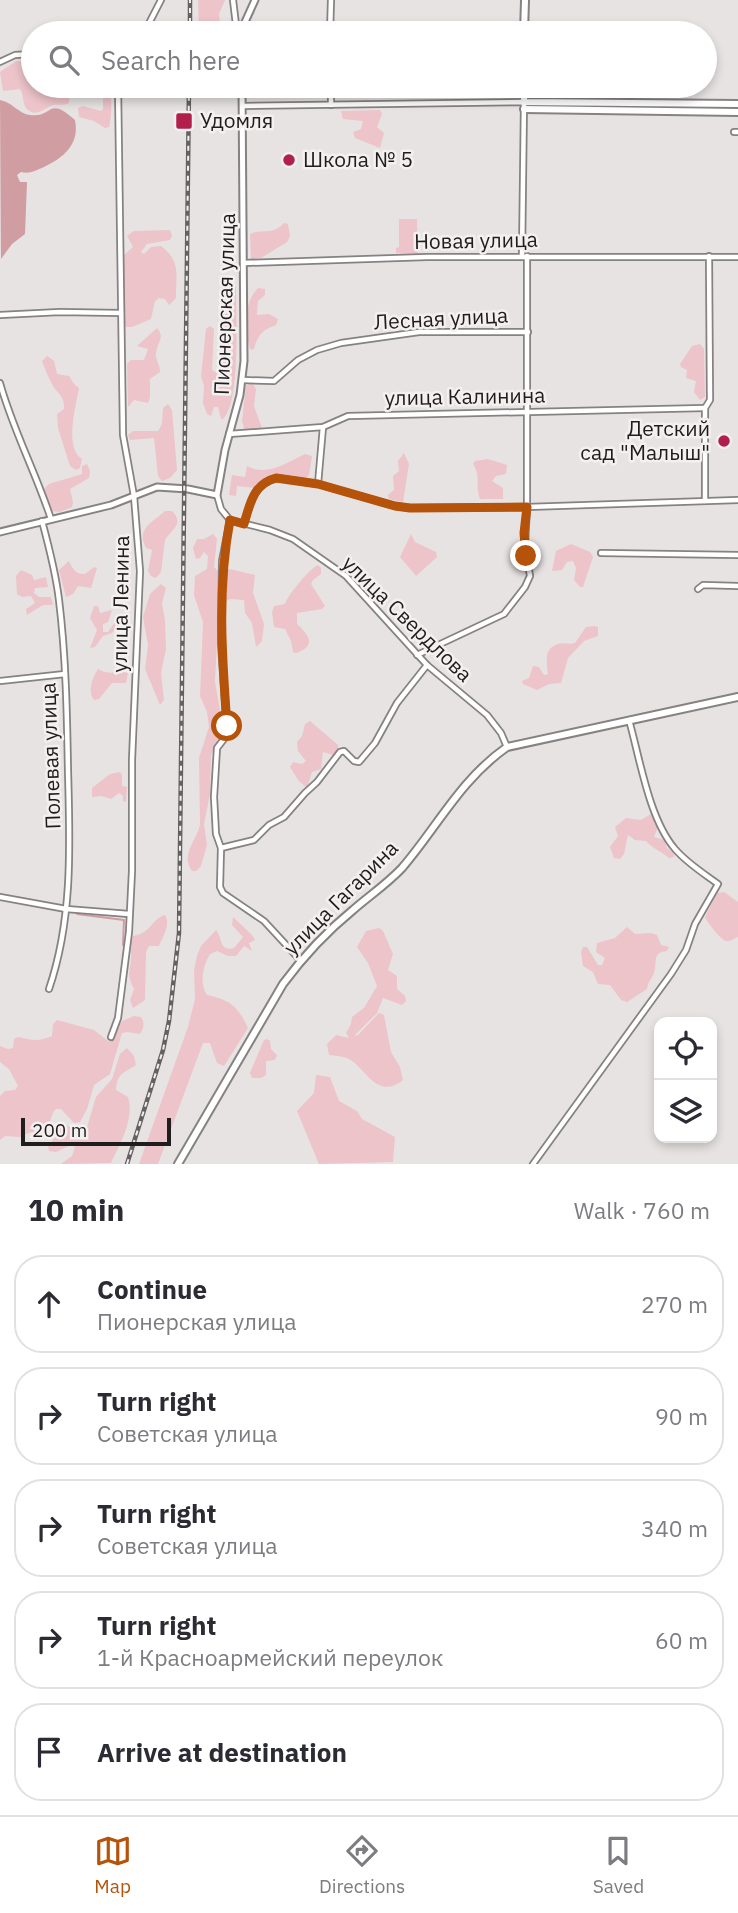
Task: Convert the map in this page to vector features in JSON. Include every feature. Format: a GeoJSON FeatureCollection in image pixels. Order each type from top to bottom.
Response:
{"type":"FeatureCollection","features":[{"type":"Feature","properties":{"kind":"main road"},"geometry":{"type":"LineString","coordinates":[[524,21],[525,0]]}},
{"type":"Feature","properties":{"kind":"main road"},"geometry":{"type":"LineString","coordinates":[[524,98],[524,106]]}},
{"type":"Feature","properties":{"kind":"main road"},"geometry":{"type":"LineString","coordinates":[[524,106],[738,104]]}},
{"type":"Feature","properties":{"kind":"main road"},"geometry":{"type":"LineString","coordinates":[[524,106],[738,113]]}},
{"type":"Feature","properties":{"kind":"main road","name":"улица Гагарина"},"geometry":{"type":"LineString","coordinates":[[178,1164],[283,984],[330,930],[400,870],[463,785],[490,758],[507,747],[738,697]]}},
{"type":"Feature","properties":{"kind":"street"},"geometry":{"type":"LineString","coordinates":[[150,21],[161,0]]}},
{"type":"Feature","properties":{"kind":"street"},"geometry":{"type":"LineString","coordinates":[[233,0],[237,21]]}},
{"type":"Feature","properties":{"kind":"street"},"geometry":{"type":"LineString","coordinates":[[245,21],[256,0]]}},
{"type":"Feature","properties":{"kind":"street"},"geometry":{"type":"LineString","coordinates":[[330,21],[331,0]]}},
{"type":"Feature","properties":{"kind":"street"},"geometry":{"type":"LineString","coordinates":[[0,62],[21,54]]}},
{"type":"Feature","properties":{"kind":"street","name":"улица Ленина"},"geometry":{"type":"LineString","coordinates":[[111,1037],[118,1018],[128,945],[132,871],[132,761],[141,571],[134,496],[123,435],[118,98]]}},
{"type":"Feature","properties":{"kind":"street","name":"Пионерская улица"},"geometry":{"type":"LineString","coordinates":[[217,495],[242,380],[243,98]]}},
{"type":"Feature","properties":{"kind":"street"},"geometry":{"type":"LineString","coordinates":[[331,98],[331,105]]}},
{"type":"Feature","properties":{"kind":"street"},"geometry":{"type":"LineString","coordinates":[[244,106],[524,106],[524,256],[528,332],[527,507],[524,545],[530,576],[504,614],[417,655]]}},
{"type":"Feature","properties":{"kind":"street"},"geometry":{"type":"LineString","coordinates":[[705,501],[705,408],[710,400],[709,256]]}},
{"type":"Feature","properties":{"kind":"street","name":"Новая улица"},"geometry":{"type":"LineString","coordinates":[[244,263],[427,257],[738,257]]}},
{"type":"Feature","properties":{"kind":"street"},"geometry":{"type":"LineString","coordinates":[[0,315],[121,313]]}},
{"type":"Feature","properties":{"kind":"street","name":"Лесная улица"},"geometry":{"type":"LineString","coordinates":[[242,380],[274,381],[298,360],[317,349],[341,343],[419,332],[528,332]]}},
{"type":"Feature","properties":{"kind":"street"},"geometry":{"type":"LineString","coordinates":[[0,383],[11,421],[51,519]]}},
{"type":"Feature","properties":{"kind":"street","name":"улица Калинина"},"geometry":{"type":"LineString","coordinates":[[229,434],[323,427],[348,416],[705,408]]}},
{"type":"Feature","properties":{"kind":"street"},"geometry":{"type":"LineString","coordinates":[[318,484],[323,427]]}},
{"type":"Feature","properties":{"kind":"street"},"geometry":{"type":"LineString","coordinates":[[244,524],[255,491],[276,478],[318,484],[410,508],[738,500]]}},
{"type":"Feature","properties":{"kind":"street"},"geometry":{"type":"LineString","coordinates":[[0,532],[111,505],[157,487],[217,495],[221,509],[230,520],[222,561],[221,631],[227,726],[226,735],[217,747],[214,797],[216,834],[221,848],[220,884],[223,892],[264,921],[301,961]]}},
{"type":"Feature","properties":{"kind":"street","name":"улица Свердлова"},"geometry":{"type":"LineString","coordinates":[[230,520],[293,538],[346,576],[427,665],[487,715],[501,733],[507,747]]}},
{"type":"Feature","properties":{"kind":"street","name":"Полевая улица"},"geometry":{"type":"LineString","coordinates":[[42,521],[59,599],[65,674],[70,870],[56,968],[49,989]]}},
{"type":"Feature","properties":{"kind":"street"},"geometry":{"type":"LineString","coordinates":[[600,553],[738,555]]}},
{"type":"Feature","properties":{"kind":"street"},"geometry":{"type":"LineString","coordinates":[[698,589],[703,585],[738,586]]}},
{"type":"Feature","properties":{"kind":"street"},"geometry":{"type":"LineString","coordinates":[[221,848],[254,840],[269,825],[284,817],[317,782],[340,752],[344,751],[359,762],[375,743],[397,703],[427,665]]}},
{"type":"Feature","properties":{"kind":"street"},"geometry":{"type":"LineString","coordinates":[[0,681],[65,674]]}},
{"type":"Feature","properties":{"kind":"street"},"geometry":{"type":"LineString","coordinates":[[533,1164],[671,974],[686,950],[695,923],[718,884],[683,858],[664,834],[651,800],[629,720]]}},
{"type":"Feature","properties":{"kind":"street"},"geometry":{"type":"LineString","coordinates":[[0,897],[66,909],[129,914]]}},
{"type":"Feature","properties":{"kind":"shaded area"},"geometry":{"type":"Polygon","coordinates":[[[198,0],[225,0],[219,14],[220,21],[199,21],[198,0]]]}},
{"type":"Feature","properties":{"kind":"shaded area"},"geometry":{"type":"Polygon","coordinates":[[[16,61],[21,61],[21,92],[20,89],[3,91],[0,72],[16,61]]]}},
{"type":"Feature","properties":{"kind":"shaded area"},"geometry":{"type":"Polygon","coordinates":[[[23,98],[69,98],[69,103],[53,105],[40,112],[30,112],[25,107],[23,98]]]}},
{"type":"Feature","properties":{"kind":"shaded area"},"geometry":{"type":"Polygon","coordinates":[[[103,98],[110,98],[109,127],[105,128],[94,121],[79,117],[78,108],[83,106],[101,111],[103,98]]]}},
{"type":"Feature","properties":{"kind":"shaded area"},"geometry":{"type":"Polygon","coordinates":[[[0,100],[30,115],[60,109],[75,120],[76,129],[72,144],[57,160],[42,168],[17,175],[20,182],[27,182],[25,234],[12,244],[1,259],[0,100]]]}},
{"type":"Feature","properties":{"kind":"shaded area"},"geometry":{"type":"Polygon","coordinates":[[[380,110],[382,114],[377,127],[384,133],[380,148],[355,138],[353,132],[361,129],[363,121],[343,119],[341,111],[380,110]]]}},
{"type":"Feature","properties":{"kind":"shaded area"},"geometry":{"type":"Polygon","coordinates":[[[399,219],[417,219],[418,254],[396,253],[396,248],[399,247],[399,219]]]}},
{"type":"Feature","properties":{"kind":"shaded area"},"geometry":{"type":"Polygon","coordinates":[[[284,223],[288,224],[290,236],[287,242],[261,258],[251,259],[250,234],[271,231],[284,223]]]}},
{"type":"Feature","properties":{"kind":"shaded area"},"geometry":{"type":"Polygon","coordinates":[[[170,230],[170,240],[147,244],[141,252],[144,254],[151,247],[161,246],[172,257],[177,275],[176,298],[169,305],[165,299],[159,298],[155,301],[151,319],[126,327],[123,323],[123,256],[133,247],[127,236],[134,231],[170,230]]]}},
{"type":"Feature","properties":{"kind":"shaded area"},"geometry":{"type":"Polygon","coordinates":[[[232,281],[236,287],[235,377],[229,410],[221,419],[218,407],[214,407],[211,416],[207,414],[203,403],[204,386],[201,376],[206,329],[210,326],[214,329],[212,370],[218,374],[223,368],[226,286],[232,281]]]}},
{"type":"Feature","properties":{"kind":"shaded area"},"geometry":{"type":"Polygon","coordinates":[[[258,288],[265,289],[265,295],[258,301],[257,315],[269,314],[278,319],[276,325],[262,333],[251,350],[246,318],[250,301],[258,288]]]}},
{"type":"Feature","properties":{"kind":"shaded area"},"geometry":{"type":"Polygon","coordinates":[[[157,328],[161,335],[156,351],[160,372],[150,379],[148,403],[134,400],[128,407],[127,364],[131,360],[144,360],[148,349],[137,346],[157,328]]]}},
{"type":"Feature","properties":{"kind":"shaded area"},"geometry":{"type":"Polygon","coordinates":[[[700,344],[704,349],[705,397],[700,400],[694,392],[696,381],[686,378],[687,370],[680,364],[692,346],[700,344]]]}},
{"type":"Feature","properties":{"kind":"shaded area"},"geometry":{"type":"Polygon","coordinates":[[[47,356],[54,361],[57,374],[69,376],[79,388],[72,436],[77,453],[82,459],[80,468],[76,470],[70,466],[58,428],[57,414],[64,409],[64,404],[42,361],[47,356]]]}},
{"type":"Feature","properties":{"kind":"shaded area"},"geometry":{"type":"Polygon","coordinates":[[[252,382],[256,389],[254,406],[262,428],[245,431],[242,421],[246,386],[252,382]]]}},
{"type":"Feature","properties":{"kind":"shaded area"},"geometry":{"type":"Polygon","coordinates":[[[168,404],[172,410],[177,470],[170,478],[162,481],[158,476],[154,438],[130,440],[128,435],[133,431],[158,431],[162,424],[163,408],[168,404]]]}},
{"type":"Feature","properties":{"kind":"shaded area"},"geometry":{"type":"Polygon","coordinates":[[[404,453],[409,464],[403,502],[389,499],[388,495],[394,490],[393,476],[399,471],[398,461],[404,453]]]}},
{"type":"Feature","properties":{"kind":"shaded area"},"geometry":{"type":"Polygon","coordinates":[[[305,454],[312,456],[309,475],[305,479],[274,476],[255,488],[237,486],[236,496],[229,495],[232,475],[245,477],[247,466],[269,469],[305,454]]]}},
{"type":"Feature","properties":{"kind":"shaded area"},"geometry":{"type":"Polygon","coordinates":[[[488,459],[507,465],[506,474],[496,476],[492,481],[503,488],[503,499],[480,499],[477,472],[473,464],[475,461],[488,459]]]}},
{"type":"Feature","properties":{"kind":"shaded area"},"geometry":{"type":"Polygon","coordinates":[[[87,464],[89,478],[70,489],[72,507],[60,512],[51,511],[43,490],[49,484],[82,474],[82,466],[87,464]]]}},
{"type":"Feature","properties":{"kind":"shaded area"},"geometry":{"type":"Polygon","coordinates":[[[165,511],[172,511],[177,523],[165,540],[161,572],[156,578],[148,571],[152,550],[146,548],[143,535],[147,526],[165,511]]]}},
{"type":"Feature","properties":{"kind":"shaded area"},"geometry":{"type":"Polygon","coordinates":[[[213,534],[217,539],[214,567],[219,572],[220,579],[215,682],[223,728],[211,755],[210,794],[204,824],[207,845],[201,866],[192,871],[188,854],[200,825],[199,758],[209,727],[207,712],[200,696],[203,622],[194,595],[195,576],[207,569],[208,556],[204,552],[196,559],[193,548],[197,539],[213,534]]]}},
{"type":"Feature","properties":{"kind":"shaded area"},"geometry":{"type":"Polygon","coordinates":[[[411,534],[415,542],[436,552],[437,557],[416,576],[400,557],[411,534]]]}},
{"type":"Feature","properties":{"kind":"shaded area"},"geometry":{"type":"Polygon","coordinates":[[[571,544],[590,552],[593,557],[583,587],[574,580],[576,568],[573,561],[567,562],[562,570],[552,571],[556,551],[571,544]]]}},
{"type":"Feature","properties":{"kind":"shaded area"},"geometry":{"type":"Polygon","coordinates":[[[69,561],[79,573],[85,574],[94,567],[97,568],[91,588],[78,586],[73,594],[66,597],[59,570],[69,561]]]}},
{"type":"Feature","properties":{"kind":"shaded area"},"geometry":{"type":"Polygon","coordinates":[[[318,565],[321,574],[311,584],[325,606],[322,609],[297,613],[297,624],[305,632],[309,644],[296,653],[293,652],[285,629],[274,627],[272,612],[274,606],[285,604],[299,583],[318,565]]]}},
{"type":"Feature","properties":{"kind":"shaded area"},"geometry":{"type":"Polygon","coordinates":[[[225,568],[255,575],[253,593],[264,624],[262,641],[256,647],[252,623],[245,613],[244,600],[230,599],[225,602],[223,599],[225,568]]]}},
{"type":"Feature","properties":{"kind":"shaded area"},"geometry":{"type":"Polygon","coordinates":[[[21,570],[32,575],[34,580],[46,577],[48,587],[35,588],[34,593],[39,597],[51,597],[53,605],[43,605],[27,615],[26,609],[35,603],[31,596],[22,597],[17,594],[16,576],[21,570]]]}},
{"type":"Feature","properties":{"kind":"shaded area"},"geometry":{"type":"Polygon","coordinates":[[[161,584],[166,588],[162,603],[166,649],[161,673],[164,700],[160,705],[145,669],[148,645],[143,617],[150,594],[161,584]]]}},
{"type":"Feature","properties":{"kind":"shaded area"},"geometry":{"type":"Polygon","coordinates":[[[94,606],[98,606],[100,613],[112,610],[108,622],[103,624],[103,632],[108,632],[115,622],[118,625],[112,633],[103,636],[95,647],[90,648],[97,630],[90,618],[94,606]]]}},
{"type":"Feature","properties":{"kind":"shaded area"},"geometry":{"type":"Polygon","coordinates":[[[586,627],[598,627],[598,636],[584,641],[568,658],[561,683],[549,684],[537,690],[523,684],[522,681],[529,678],[533,666],[539,667],[544,675],[548,674],[547,656],[553,646],[575,643],[586,627]]]}},
{"type":"Feature","properties":{"kind":"shaded area"},"geometry":{"type":"Polygon","coordinates":[[[98,669],[128,673],[126,683],[112,683],[99,699],[94,700],[91,688],[98,669]]]}},
{"type":"Feature","properties":{"kind":"shaded area"},"geometry":{"type":"Polygon","coordinates":[[[310,721],[338,745],[338,750],[333,755],[323,752],[321,769],[312,772],[307,788],[290,767],[293,762],[302,764],[306,761],[298,751],[297,742],[302,736],[305,724],[310,721]]]}},
{"type":"Feature","properties":{"kind":"shaded area"},"geometry":{"type":"Polygon","coordinates":[[[120,772],[122,786],[127,787],[126,802],[119,793],[111,799],[92,797],[92,788],[110,774],[120,772]]]}},
{"type":"Feature","properties":{"kind":"shaded area"},"geometry":{"type":"Polygon","coordinates":[[[651,814],[658,827],[654,837],[664,840],[674,857],[669,858],[646,841],[635,840],[628,835],[624,854],[620,859],[614,858],[610,847],[618,836],[615,827],[626,818],[641,820],[651,814]]]}},
{"type":"Feature","properties":{"kind":"shaded area"},"geometry":{"type":"Polygon","coordinates":[[[724,892],[738,902],[738,937],[728,941],[711,927],[705,917],[717,893],[724,892]]]}},
{"type":"Feature","properties":{"kind":"shaded area"},"geometry":{"type":"Polygon","coordinates":[[[165,915],[167,927],[159,946],[149,946],[146,952],[145,1000],[133,1008],[130,1000],[134,989],[129,975],[132,938],[165,915]]]}},
{"type":"Feature","properties":{"kind":"shaded area"},"geometry":{"type":"Polygon","coordinates":[[[233,917],[255,940],[249,943],[252,951],[244,946],[236,956],[217,951],[210,954],[205,964],[203,986],[207,995],[222,999],[237,1009],[248,1028],[224,1066],[217,1063],[210,1043],[203,1043],[158,1164],[139,1164],[188,1027],[195,999],[194,970],[197,956],[201,946],[216,930],[226,948],[234,948],[243,937],[232,925],[233,917]]]}},
{"type":"Feature","properties":{"kind":"shaded area"},"geometry":{"type":"Polygon","coordinates":[[[627,927],[635,934],[657,935],[661,945],[669,947],[657,956],[647,989],[627,1002],[621,1000],[610,985],[598,984],[593,972],[583,966],[581,952],[583,947],[587,947],[598,965],[602,965],[605,958],[596,952],[597,943],[615,938],[627,927]]]}},
{"type":"Feature","properties":{"kind":"shaded area"},"geometry":{"type":"Polygon","coordinates":[[[379,928],[393,954],[388,970],[397,976],[397,989],[405,996],[406,1001],[402,1005],[383,998],[377,1013],[354,1036],[379,1013],[384,1015],[391,1052],[400,1067],[403,1080],[387,1087],[374,1082],[351,1060],[329,1055],[327,1044],[336,1035],[349,1038],[346,1033],[352,1017],[364,1008],[377,986],[368,963],[357,947],[366,931],[379,928]]]}},
{"type":"Feature","properties":{"kind":"shaded area"},"geometry":{"type":"Polygon","coordinates":[[[134,1016],[142,1019],[144,1026],[140,1034],[122,1033],[110,1074],[94,1085],[80,1122],[74,1123],[61,1109],[56,1109],[43,1135],[31,1132],[20,1137],[5,1136],[0,1140],[0,1096],[18,1086],[9,1069],[0,1062],[0,1046],[13,1048],[14,1039],[18,1037],[35,1040],[52,1036],[53,1024],[57,1020],[94,1030],[108,1041],[114,1037],[122,1021],[134,1016]]]}},
{"type":"Feature","properties":{"kind":"shaded area"},"geometry":{"type":"Polygon","coordinates":[[[267,1039],[277,1055],[275,1060],[266,1061],[266,1075],[252,1078],[250,1073],[264,1040],[267,1039]]]}},
{"type":"Feature","properties":{"kind":"shaded area"},"geometry":{"type":"Polygon","coordinates":[[[127,1048],[134,1056],[136,1065],[120,1077],[116,1090],[128,1097],[130,1114],[111,1163],[61,1164],[72,1156],[75,1147],[71,1145],[56,1152],[49,1151],[48,1146],[56,1136],[55,1126],[58,1123],[81,1130],[87,1127],[96,1097],[112,1079],[120,1054],[127,1048]]]}},
{"type":"Feature","properties":{"kind":"shaded area"},"geometry":{"type":"Polygon","coordinates":[[[316,1075],[330,1077],[339,1101],[357,1111],[362,1119],[395,1137],[393,1162],[319,1164],[297,1111],[314,1093],[316,1075]]]}},
{"type":"Feature","properties":{"kind":"waterway"},"geometry":{"type":"LineString","coordinates":[[77,914],[124,920],[123,945]]}},
{"type":"Feature","properties":{"kind":"railway"},"geometry":{"type":"LineString","coordinates":[[190,0],[190,21]]}},
{"type":"Feature","properties":{"kind":"railway"},"geometry":{"type":"LineString","coordinates":[[127,1164],[163,1050],[179,933],[189,98]]}},
{"type":"Feature","properties":{"kind":"place","name":"Удомля"},"geometry":{"type":"Point","coordinates":[184,121]}},
{"type":"Feature","properties":{"kind":"place","name":"Школа № 5"},"geometry":{"type":"Point","coordinates":[289,160]}},
{"type":"Feature","properties":{"kind":"place","name":"Детский сад \"Малыш\""},"geometry":{"type":"Point","coordinates":[724,441]}},
{"type":"Feature","properties":{"kind":"route"},"geometry":{"type":"LineString","coordinates":[[227,726],[221,644],[222,561],[230,520],[244,524],[252,496],[271,479],[318,484],[410,508],[527,507],[524,533],[526,556]]}}]}
